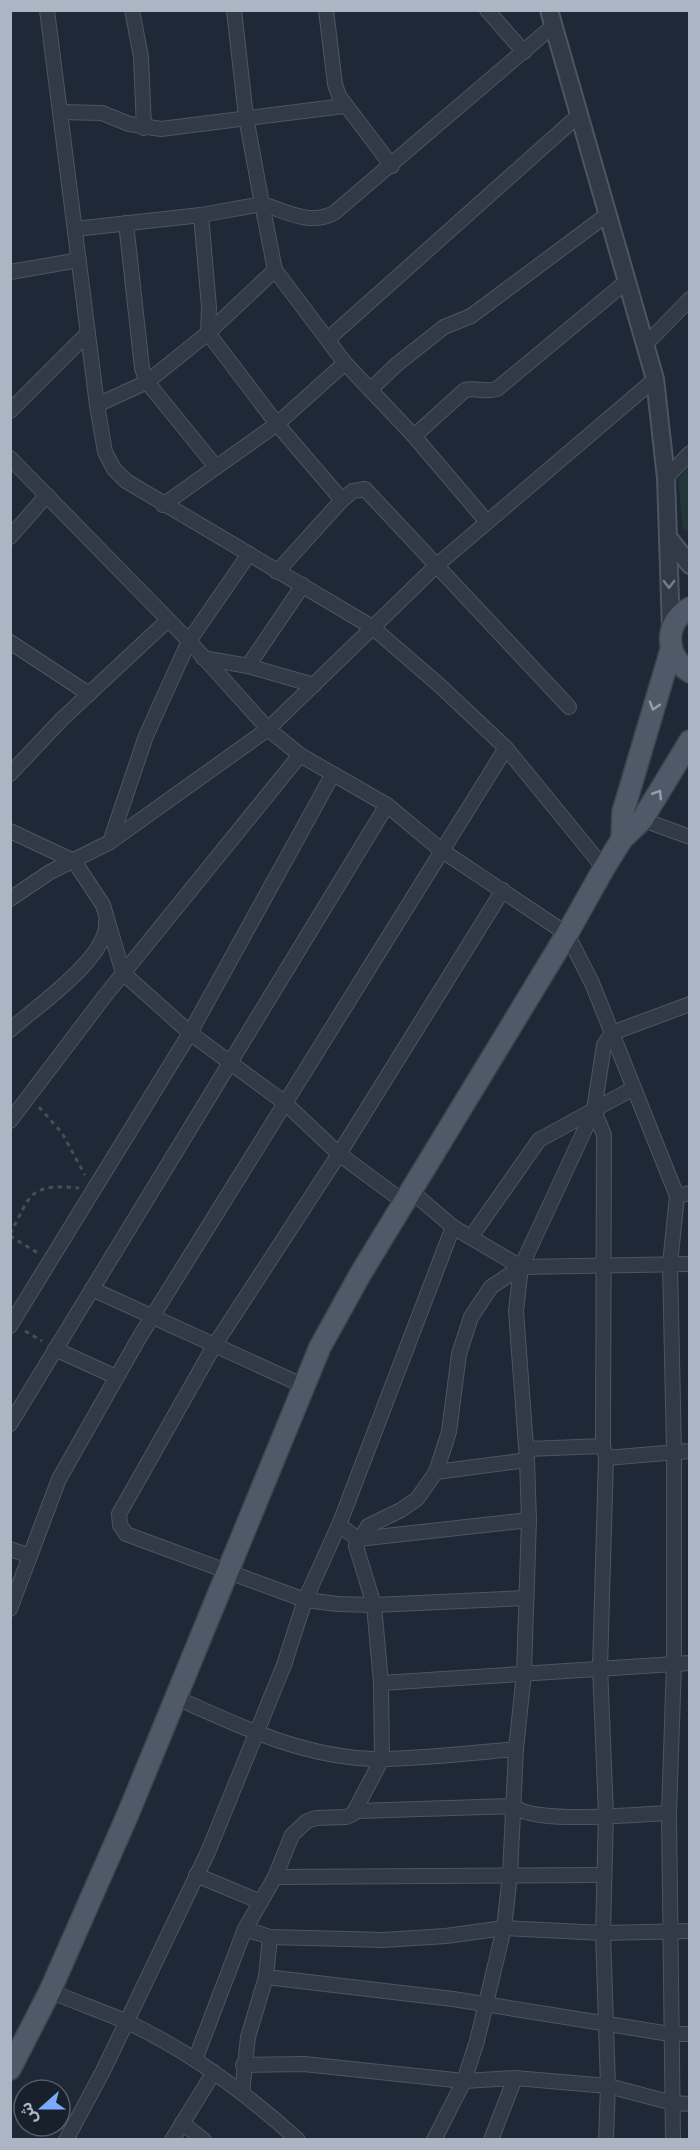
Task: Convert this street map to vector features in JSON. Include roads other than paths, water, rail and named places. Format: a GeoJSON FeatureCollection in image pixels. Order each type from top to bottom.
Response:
{"type":"FeatureCollection","features":[{"type":"Feature","properties":{"kind":"main road"},"geometry":{"type":"LineString","coordinates":[[14,2056],[50,1991],[128,1814],[320,1347],[407,1196],[567,934],[622,839],[632,816],[677,618],[690,608]]}},
{"type":"Feature","properties":{"kind":"main road"},"geometry":{"type":"LineString","coordinates":[[671,640],[675,660],[690,672]]}},
{"type":"Feature","properties":{"kind":"main road"},"geometry":{"type":"LineString","coordinates":[[632,816],[690,741]]}},
{"type":"Feature","properties":{"kind":"street"},"geometry":{"type":"LineString","coordinates":[[47,10],[97,405],[105,452],[114,469],[126,481],[163,505],[372,627],[438,684],[506,748],[604,868]]}},
{"type":"Feature","properties":{"kind":"street"},"geometry":{"type":"LineString","coordinates":[[132,10],[141,57],[144,128]]}},
{"type":"Feature","properties":{"kind":"street"},"geometry":{"type":"LineString","coordinates":[[234,10],[246,117],[275,270],[345,363],[414,436],[487,522]]}},
{"type":"Feature","properties":{"kind":"street"},"geometry":{"type":"LineString","coordinates":[[326,10],[335,84],[344,106],[392,166]]}},
{"type":"Feature","properties":{"kind":"street"},"geometry":{"type":"LineString","coordinates":[[487,10],[524,52]]}},
{"type":"Feature","properties":{"kind":"street"},"geometry":{"type":"LineString","coordinates":[[75,229],[201,215],[262,204],[308,219],[326,217],[392,166],[524,52],[551,18]]}},
{"type":"Feature","properties":{"kind":"street"},"geometry":{"type":"LineString","coordinates":[[551,18],[655,379],[666,478],[671,640]]}},
{"type":"Feature","properties":{"kind":"street"},"geometry":{"type":"LineString","coordinates":[[60,112],[102,113],[144,128],[161,129],[344,106]]}},
{"type":"Feature","properties":{"kind":"street"},"geometry":{"type":"LineString","coordinates":[[328,339],[579,115]]}},
{"type":"Feature","properties":{"kind":"street"},"geometry":{"type":"LineString","coordinates":[[370,390],[396,365],[444,327],[471,316],[608,214]]}},
{"type":"Feature","properties":{"kind":"street"},"geometry":{"type":"LineString","coordinates":[[201,215],[209,306],[208,333],[277,424],[342,500]]}},
{"type":"Feature","properties":{"kind":"street"},"geometry":{"type":"LineString","coordinates":[[126,224],[142,368],[147,382],[216,467]]}},
{"type":"Feature","properties":{"kind":"street"},"geometry":{"type":"LineString","coordinates":[[10,272],[79,260]]}},
{"type":"Feature","properties":{"kind":"street"},"geometry":{"type":"LineString","coordinates":[[97,405],[147,382],[208,333],[275,270]]}},
{"type":"Feature","properties":{"kind":"street"},"geometry":{"type":"LineString","coordinates":[[414,436],[465,390],[473,388],[489,392],[497,389],[627,281]]}},
{"type":"Feature","properties":{"kind":"street"},"geometry":{"type":"LineString","coordinates":[[646,344],[690,300]]}},
{"type":"Feature","properties":{"kind":"street"},"geometry":{"type":"LineString","coordinates":[[10,411],[88,333]]}},
{"type":"Feature","properties":{"kind":"street"},"geometry":{"type":"LineString","coordinates":[[163,505],[277,424],[345,363]]}},
{"type":"Feature","properties":{"kind":"street"},"geometry":{"type":"LineString","coordinates":[[10,899],[50,872],[110,842],[268,729],[437,565],[655,379]]}},
{"type":"Feature","properties":{"kind":"street"},"geometry":{"type":"LineString","coordinates":[[666,478],[690,453]]}},
{"type":"Feature","properties":{"kind":"street"},"geometry":{"type":"LineString","coordinates":[[10,458],[189,641],[268,729],[300,754],[387,805],[441,850],[567,934],[612,1032],[632,1089],[683,1194],[670,1264],[674,1452],[674,1664],[669,1813],[673,2139]]}},
{"type":"Feature","properties":{"kind":"street"},"geometry":{"type":"LineString","coordinates":[[277,572],[342,500],[353,491],[365,489],[569,707]]}},
{"type":"Feature","properties":{"kind":"street"},"geometry":{"type":"LineString","coordinates":[[10,537],[47,495]]}},
{"type":"Feature","properties":{"kind":"street"},"geometry":{"type":"LineString","coordinates":[[668,537],[690,565]]}},
{"type":"Feature","properties":{"kind":"street"},"geometry":{"type":"LineString","coordinates":[[110,842],[146,736],[189,641],[249,554]]}},
{"type":"Feature","properties":{"kind":"street"},"geometry":{"type":"LineString","coordinates":[[248,666],[303,585]]}},
{"type":"Feature","properties":{"kind":"street"},"geometry":{"type":"LineString","coordinates":[[10,774],[89,693],[168,620]]}},
{"type":"Feature","properties":{"kind":"street"},"geometry":{"type":"LineString","coordinates":[[10,642],[89,693]]}},
{"type":"Feature","properties":{"kind":"street"},"geometry":{"type":"LineString","coordinates":[[203,658],[248,666],[314,685]]}},
{"type":"Feature","properties":{"kind":"street"},"geometry":{"type":"LineString","coordinates":[[10,1609],[59,1479],[116,1377],[506,748]]}},
{"type":"Feature","properties":{"kind":"street"},"geometry":{"type":"LineString","coordinates":[[10,1121],[123,973],[300,754]]}},
{"type":"Feature","properties":{"kind":"street"},"geometry":{"type":"LineString","coordinates":[[11,1324],[190,1032],[333,774]]}},
{"type":"Feature","properties":{"kind":"street"},"geometry":{"type":"LineString","coordinates":[[10,1424],[387,805]]}},
{"type":"Feature","properties":{"kind":"street"},"geometry":{"type":"LineString","coordinates":[[632,816],[690,837]]}},
{"type":"Feature","properties":{"kind":"street"},"geometry":{"type":"LineString","coordinates":[[10,831],[74,861],[96,891],[123,973],[190,1032],[285,1103],[339,1154],[453,1227],[521,1267]]}},
{"type":"Feature","properties":{"kind":"street"},"geometry":{"type":"LineString","coordinates":[[503,890],[339,1154],[214,1346],[119,1514],[120,1525],[126,1534],[229,1570],[305,1600],[374,1605],[526,1598]]}},
{"type":"Feature","properties":{"kind":"street"},"geometry":{"type":"LineString","coordinates":[[10,1029],[85,964],[100,945],[106,931],[106,918]]}},
{"type":"Feature","properties":{"kind":"street"},"geometry":{"type":"LineString","coordinates":[[434,2139],[464,2081],[504,1928],[510,1875],[516,1749],[524,1673],[529,1520],[527,1454],[516,1311],[521,1267],[594,1110],[604,1045],[612,1032],[690,1004]]}},
{"type":"Feature","properties":{"kind":"street"},"geometry":{"type":"LineString","coordinates":[[471,1237],[539,1140],[632,1089]]}},
{"type":"Feature","properties":{"kind":"street"},"geometry":{"type":"LineString","coordinates":[[594,1110],[604,1135],[605,1452],[600,1667],[606,1815],[603,1933],[608,2086],[606,2139]]}},
{"type":"Feature","properties":{"kind":"street"},"geometry":{"type":"LineString","coordinates":[[66,2139],[127,2022],[196,1875],[257,1734],[305,1600],[339,1525],[453,1227]]}},
{"type":"Feature","properties":{"kind":"street"},"geometry":{"type":"LineString","coordinates":[[357,1810],[382,1759],[381,1683],[374,1605],[356,1546],[358,1539],[368,1526],[401,1510],[417,1499],[436,1472],[449,1432],[459,1354],[471,1317],[491,1287],[521,1267],[690,1264]]}},
{"type":"Feature","properties":{"kind":"street"},"geometry":{"type":"LineString","coordinates":[[92,1289],[304,1386]]}},
{"type":"Feature","properties":{"kind":"street"},"geometry":{"type":"LineString","coordinates":[[55,1349],[116,1377]]}},
{"type":"Feature","properties":{"kind":"street"},"geometry":{"type":"LineString","coordinates":[[436,1472],[527,1454],[690,1451]]}},
{"type":"Feature","properties":{"kind":"street"},"geometry":{"type":"LineString","coordinates":[[339,1525],[358,1539],[529,1520]]}},
{"type":"Feature","properties":{"kind":"street"},"geometry":{"type":"LineString","coordinates":[[10,1549],[30,1556]]}},
{"type":"Feature","properties":{"kind":"street"},"geometry":{"type":"LineString","coordinates":[[381,1683],[600,1667],[690,1663]]}},
{"type":"Feature","properties":{"kind":"street"},"geometry":{"type":"LineString","coordinates":[[175,1697],[257,1734],[324,1752],[382,1759],[516,1749]]}},
{"type":"Feature","properties":{"kind":"street"},"geometry":{"type":"LineString","coordinates":[[195,2060],[245,1929],[275,1877],[292,1835],[301,1824],[316,1818],[346,1817],[357,1810],[514,1806],[520,1812],[535,1816],[669,1813]]}},
{"type":"Feature","properties":{"kind":"street"},"geometry":{"type":"LineString","coordinates":[[196,1875],[261,1902]]}},
{"type":"Feature","properties":{"kind":"street"},"geometry":{"type":"LineString","coordinates":[[275,1877],[604,1875]]}},
{"type":"Feature","properties":{"kind":"street"},"geometry":{"type":"LineString","coordinates":[[245,1929],[270,1937],[383,1940],[446,1936],[504,1928],[603,1933],[690,1931]]}},
{"type":"Feature","properties":{"kind":"street"},"geometry":{"type":"LineString","coordinates":[[242,2093],[243,2065],[248,2037],[266,1977],[270,1937]]}},
{"type":"Feature","properties":{"kind":"street"},"geometry":{"type":"LineString","coordinates":[[266,1977],[453,1999],[670,2034],[690,2034]]}},
{"type":"Feature","properties":{"kind":"street"},"geometry":{"type":"LineString","coordinates":[[50,1991],[127,2022],[195,2060],[242,2093],[298,2139]]}},
{"type":"Feature","properties":{"kind":"street"},"geometry":{"type":"LineString","coordinates":[[243,2065],[304,2064],[464,2081],[515,2078],[608,2086],[672,2103],[690,2104]]}},
{"type":"Feature","properties":{"kind":"street"},"geometry":{"type":"LineString","coordinates":[[172,2139],[214,2072]]}},
{"type":"Feature","properties":{"kind":"street"},"geometry":{"type":"LineString","coordinates":[[491,2139],[515,2078]]}},
{"type":"Feature","properties":{"kind":"street"},"geometry":{"type":"LineString","coordinates":[[182,2123],[204,2139]]}}]}
